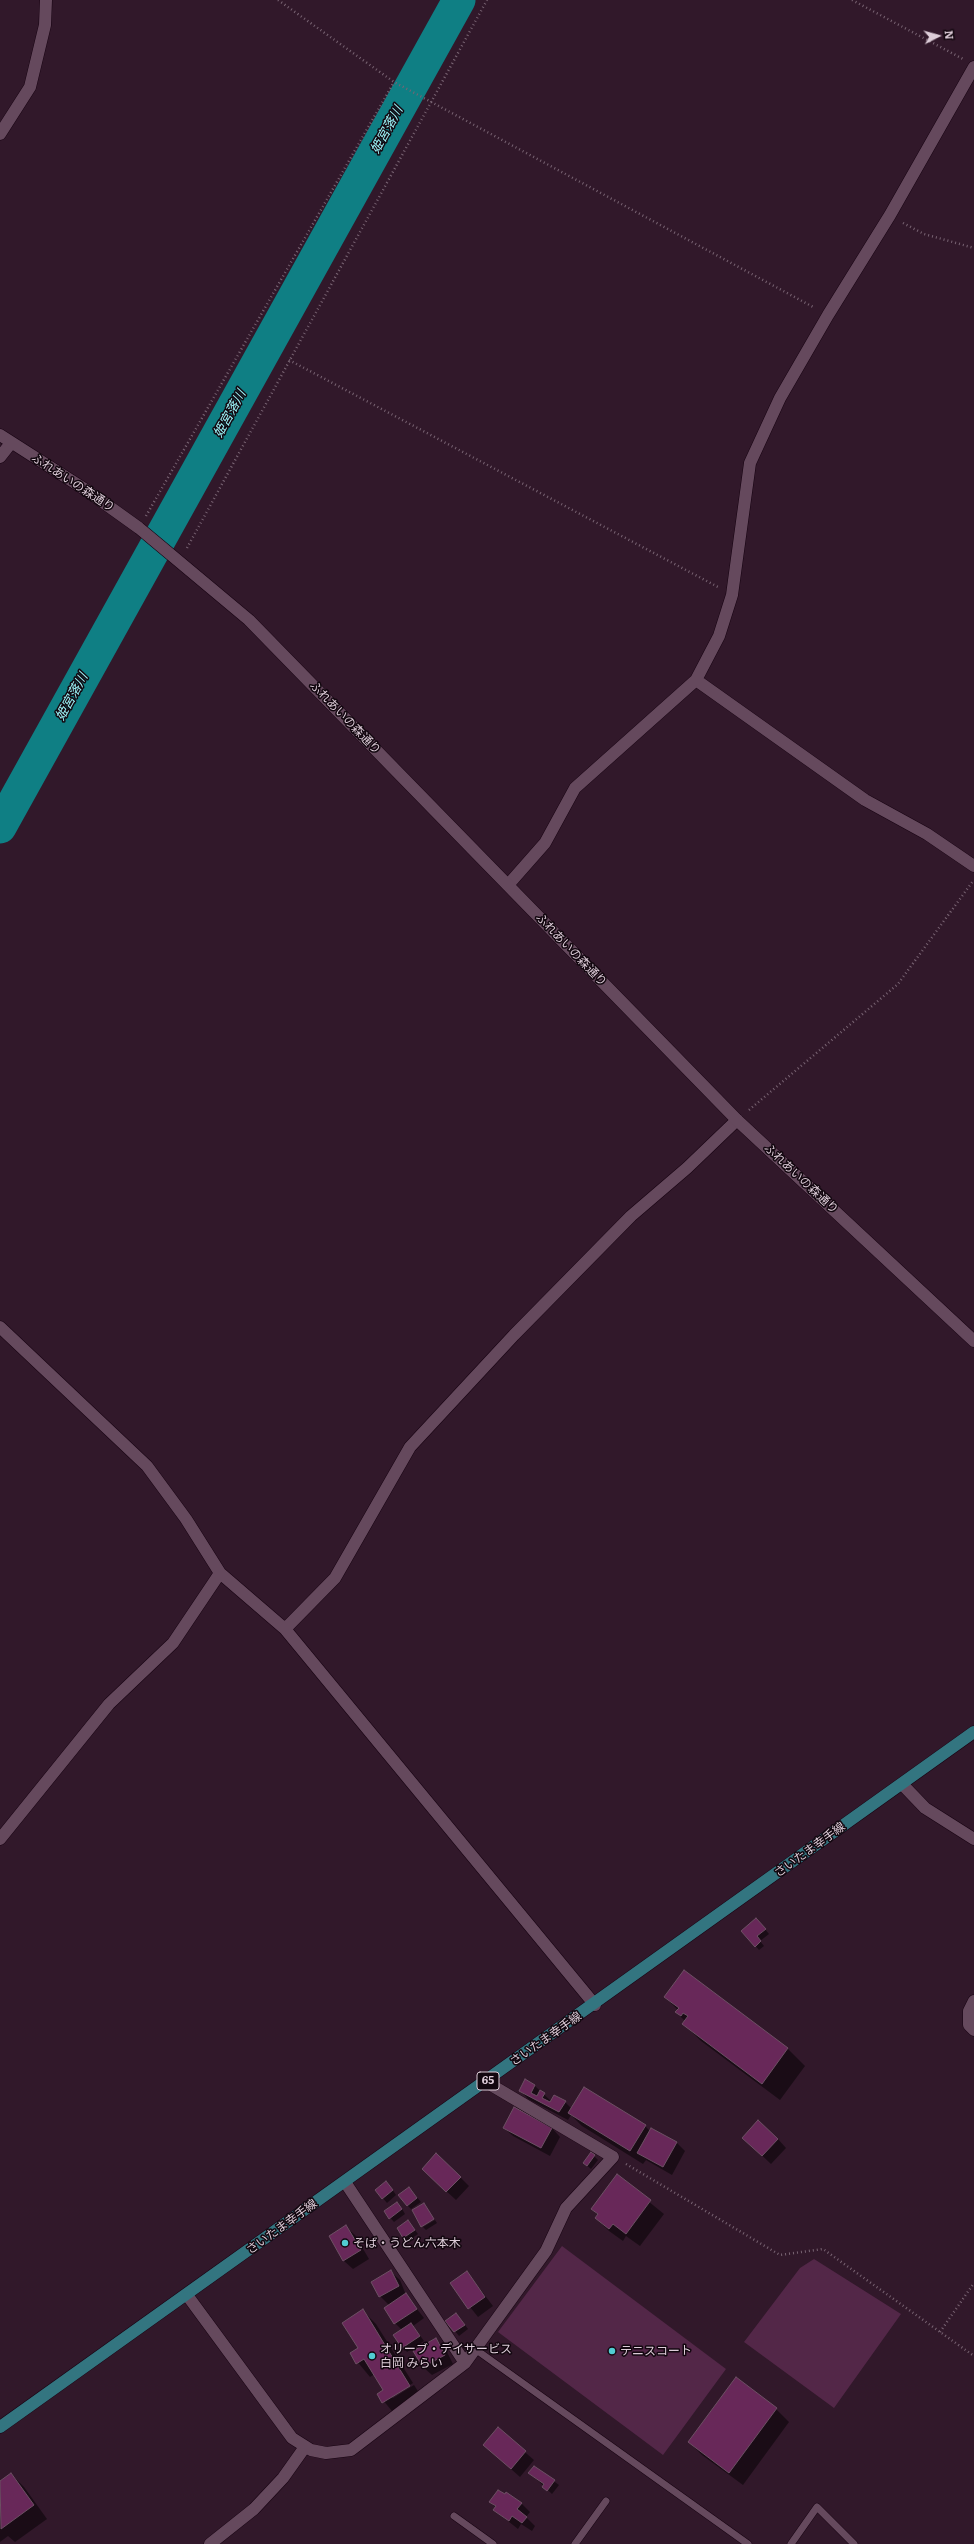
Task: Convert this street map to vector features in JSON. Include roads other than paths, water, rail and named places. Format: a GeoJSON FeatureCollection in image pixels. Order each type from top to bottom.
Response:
{"type":"FeatureCollection","features":[{"type":"Feature","properties":{"kind":"main road","name":"さいたま幸手線"},"geometry":{"type":"LineString","coordinates":[[0,2427],[595,2005],[974,1732]]}},
{"type":"Feature","properties":{"kind":"street"},"geometry":{"type":"LineString","coordinates":[[0,134],[30,87],[45,25],[46,0]]}},
{"type":"Feature","properties":{"kind":"street"},"geometry":{"type":"LineString","coordinates":[[508,885],[545,843],[575,788],[696,680],[719,636],[732,595],[750,463],[780,398],[828,315],[890,215],[971,64]]}},
{"type":"Feature","properties":{"kind":"street","name":"ふれあいの森通り"},"geometry":{"type":"LineString","coordinates":[[0,435],[86,490],[142,531],[177,558],[249,620],[737,1120],[974,1341]]}},
{"type":"Feature","properties":{"kind":"street"},"geometry":{"type":"LineString","coordinates":[[0,457],[11,443]]}},
{"type":"Feature","properties":{"kind":"street"},"geometry":{"type":"LineString","coordinates":[[696,680],[864,800],[927,834],[974,866]]}},
{"type":"Feature","properties":{"kind":"street"},"geometry":{"type":"LineString","coordinates":[[285,1629],[335,1578],[410,1447],[514,1335],[631,1216],[687,1168],[737,1120]]}},
{"type":"Feature","properties":{"kind":"street"},"geometry":{"type":"LineString","coordinates":[[0,1328],[147,1466],[186,1519],[220,1573],[285,1629],[595,2005]]}},
{"type":"Feature","properties":{"kind":"street"},"geometry":{"type":"LineString","coordinates":[[0,1840],[109,1704],[172,1643],[220,1573]]}},
{"type":"Feature","properties":{"kind":"street"},"geometry":{"type":"LineString","coordinates":[[902,1784],[926,1808],[974,1839]]}},
{"type":"Feature","properties":{"kind":"street"},"geometry":{"type":"LineString","coordinates":[[974,2001],[969,2010],[969,2025],[974,2030]]}},
{"type":"Feature","properties":{"kind":"street"},"geometry":{"type":"LineString","coordinates":[[186,2295],[292,2438],[305,2447],[326,2453],[351,2450],[465,2363],[546,2251],[566,2208],[613,2156],[486,2082]]}},
{"type":"Feature","properties":{"kind":"street"},"geometry":{"type":"LineString","coordinates":[[346,2182],[465,2363]]}},
{"type":"Feature","properties":{"kind":"street"},"geometry":{"type":"LineString","coordinates":[[210,2544],[254,2509],[283,2478],[305,2447]]}},
{"type":"Feature","properties":{"kind":"lane"},"geometry":{"type":"LineString","coordinates":[[475,2349],[748,2544]]}},
{"type":"Feature","properties":{"kind":"lane"},"geometry":{"type":"LineString","coordinates":[[576,2544],[606,2501]]}},
{"type":"Feature","properties":{"kind":"lane"},"geometry":{"type":"LineString","coordinates":[[791,2544],[817,2507],[854,2544]]}},
{"type":"Feature","properties":{"kind":"lane"},"geometry":{"type":"LineString","coordinates":[[454,2516],[493,2544]]}},
{"type":"Feature","properties":{"kind":"waterway","name":"姫宮落川"},"geometry":{"type":"LineString","coordinates":[[0,827],[459,0]]}},
{"type":"Feature","properties":{"kind":"place","name":"そば・うどん六本木"},"geometry":{"type":"Point","coordinates":[345,2243]}},
{"type":"Feature","properties":{"kind":"place","name":"テニスコート"},"geometry":{"type":"Point","coordinates":[612,2351]}},
{"type":"Feature","properties":{"kind":"place","name":"オリーブ・デイサービス 白岡 みらい"},"geometry":{"type":"Point","coordinates":[372,2356]}}]}
